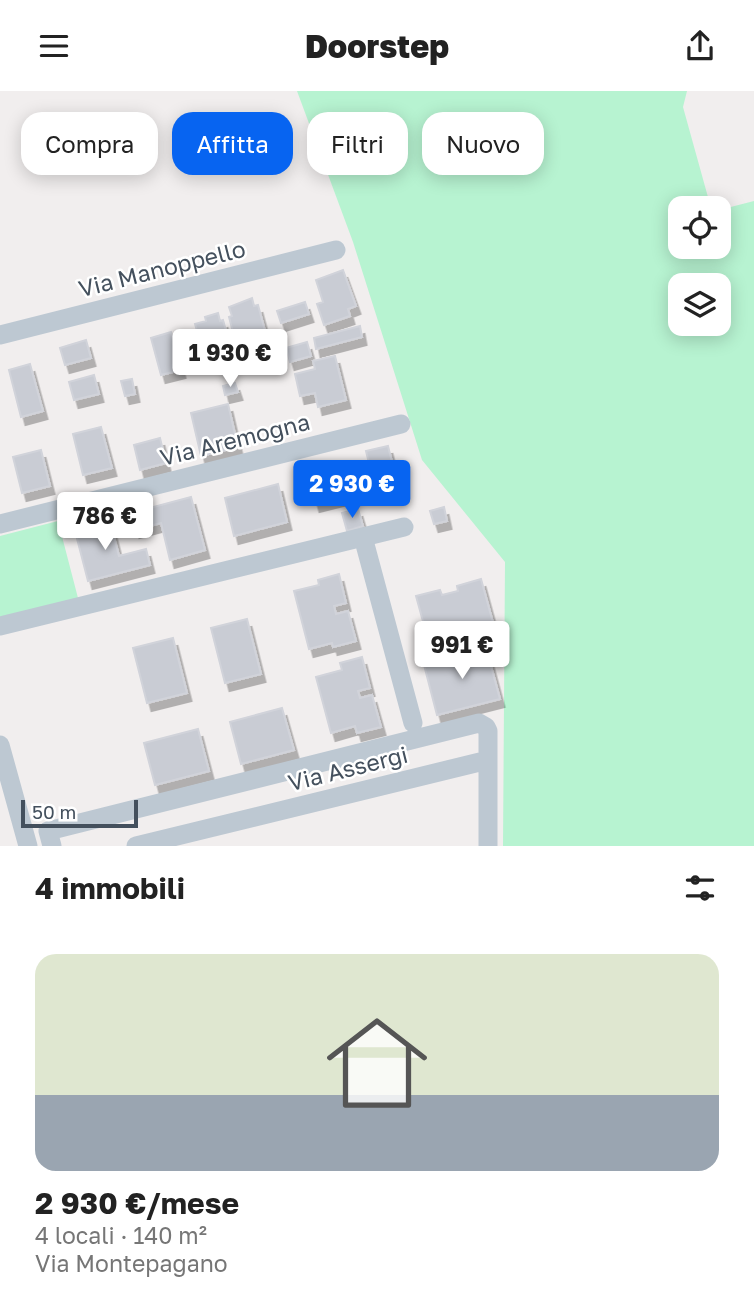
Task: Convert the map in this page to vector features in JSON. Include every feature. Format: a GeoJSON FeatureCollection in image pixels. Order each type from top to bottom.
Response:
{"type":"FeatureCollection","features":[{"type":"Feature","properties":{"kind":"street","name":"Via Manoppello"},"geometry":{"type":"LineString","coordinates":[[0,335],[337,250]]}},
{"type":"Feature","properties":{"kind":"street","name":"Via Aremogna"},"geometry":{"type":"LineString","coordinates":[[0,524],[401,424]]}},
{"type":"Feature","properties":{"kind":"street"},"geometry":{"type":"LineString","coordinates":[[0,626],[404,527]]}},
{"type":"Feature","properties":{"kind":"street"},"geometry":{"type":"LineString","coordinates":[[363,537],[413,723]]}},
{"type":"Feature","properties":{"kind":"street"},"geometry":{"type":"LineString","coordinates":[[0,745],[27,841],[50,839],[473,724],[482,725],[488,731],[488,846]]}},
{"type":"Feature","properties":{"kind":"street","name":"Via Assergi"},"geometry":{"type":"LineString","coordinates":[[136,846],[488,760]]}},
{"type":"Feature","properties":{"kind":"green space"},"geometry":{"type":"Polygon","coordinates":[[[297,91],[687,91],[683,107],[708,196],[668,196],[668,259],[731,259],[731,207],[754,201],[754,846],[503,846],[505,562],[422,460],[353,242],[328,175],[408,175],[408,112],[307,112],[307,118],[297,91]]]}},
{"type":"Feature","properties":{"kind":"green space"},"geometry":{"type":"Polygon","coordinates":[[[58,521],[78,598],[0,618],[0,536],[58,521]]]}},
{"type":"Feature","properties":{"kind":"building"},"geometry":{"type":"Polygon","coordinates":[[[343,270],[356,306],[348,309],[350,316],[324,325],[317,304],[323,302],[316,280],[343,270]]]}},
{"type":"Feature","properties":{"kind":"building"},"geometry":{"type":"Polygon","coordinates":[[[252,298],[254,306],[258,305],[265,331],[254,335],[255,339],[236,344],[229,307],[252,298]]]}},
{"type":"Feature","properties":{"kind":"building"},"geometry":{"type":"Polygon","coordinates":[[[305,302],[309,314],[281,323],[277,311],[305,302]]]}},
{"type":"Feature","properties":{"kind":"building"},"geometry":{"type":"Polygon","coordinates":[[[218,313],[220,321],[223,320],[230,345],[217,352],[217,355],[199,360],[191,332],[197,331],[195,324],[218,313]]]}},
{"type":"Feature","properties":{"kind":"building"},"geometry":{"type":"Polygon","coordinates":[[[360,326],[362,337],[316,349],[314,338],[360,326]]]}},
{"type":"Feature","properties":{"kind":"building"},"geometry":{"type":"Polygon","coordinates":[[[171,332],[181,370],[161,375],[151,338],[171,332]]]}},
{"type":"Feature","properties":{"kind":"building"},"geometry":{"type":"Polygon","coordinates":[[[86,340],[91,358],[65,365],[60,348],[86,340]]]}},
{"type":"Feature","properties":{"kind":"building"},"geometry":{"type":"Polygon","coordinates":[[[307,342],[311,356],[290,362],[286,348],[307,342]]]}},
{"type":"Feature","properties":{"kind":"building"},"geometry":{"type":"Polygon","coordinates":[[[335,356],[346,400],[318,407],[315,393],[300,396],[295,374],[315,369],[313,361],[335,356]]]}},
{"type":"Feature","properties":{"kind":"building"},"geometry":{"type":"Polygon","coordinates":[[[30,364],[43,411],[21,417],[9,370],[30,364]]]}},
{"type":"Feature","properties":{"kind":"building"},"geometry":{"type":"Polygon","coordinates":[[[94,375],[99,394],[74,400],[69,382],[94,375]]]}},
{"type":"Feature","properties":{"kind":"building"},"geometry":{"type":"Polygon","coordinates":[[[132,379],[135,394],[125,396],[121,381],[132,379]]]}},
{"type":"Feature","properties":{"kind":"building"},"geometry":{"type":"Polygon","coordinates":[[[235,383],[238,392],[225,395],[223,386],[235,383]]]}},
{"type":"Feature","properties":{"kind":"building"},"geometry":{"type":"Polygon","coordinates":[[[228,404],[238,447],[201,456],[191,413],[228,404]]]}},
{"type":"Feature","properties":{"kind":"building"},"geometry":{"type":"Polygon","coordinates":[[[101,427],[112,468],[83,475],[73,434],[101,427]]]}},
{"type":"Feature","properties":{"kind":"building"},"geometry":{"type":"Polygon","coordinates":[[[160,438],[166,463],[140,470],[134,445],[160,438]]]}},
{"type":"Feature","properties":{"kind":"building"},"geometry":{"type":"Polygon","coordinates":[[[388,446],[395,474],[373,480],[366,451],[388,446]]]}},
{"type":"Feature","properties":{"kind":"building"},"geometry":{"type":"Polygon","coordinates":[[[41,450],[50,486],[22,493],[13,457],[41,450]]]}},
{"type":"Feature","properties":{"kind":"building"},"geometry":{"type":"Polygon","coordinates":[[[336,466],[343,497],[315,504],[307,473],[336,466]]]}},
{"type":"Feature","properties":{"kind":"building"},"geometry":{"type":"Polygon","coordinates":[[[278,484],[287,522],[234,536],[225,498],[278,484]]]}},
{"type":"Feature","properties":{"kind":"building"},"geometry":{"type":"Polygon","coordinates":[[[191,497],[205,550],[170,560],[161,523],[135,530],[131,513],[191,497]]]}},
{"type":"Feature","properties":{"kind":"building"},"geometry":{"type":"Polygon","coordinates":[[[444,507],[447,521],[434,524],[430,511],[444,507]]]}},
{"type":"Feature","properties":{"kind":"building"},"geometry":{"type":"Polygon","coordinates":[[[358,509],[363,526],[347,531],[342,513],[358,509]]]}},
{"type":"Feature","properties":{"kind":"building"},"geometry":{"type":"Polygon","coordinates":[[[109,518],[119,556],[146,549],[150,565],[88,581],[74,527],[109,518]]]}},
{"type":"Feature","properties":{"kind":"building"},"geometry":{"type":"Polygon","coordinates":[[[339,574],[346,603],[334,606],[336,614],[348,611],[356,641],[309,649],[294,591],[319,585],[318,580],[339,574]]]}},
{"type":"Feature","properties":{"kind":"building"},"geometry":{"type":"Polygon","coordinates":[[[481,579],[495,630],[466,638],[463,628],[457,630],[460,639],[430,647],[416,596],[440,590],[442,595],[458,591],[457,586],[481,579]]]}},
{"type":"Feature","properties":{"kind":"building"},"geometry":{"type":"Polygon","coordinates":[[[247,619],[261,674],[225,683],[211,628],[247,619]]]}},
{"type":"Feature","properties":{"kind":"building"},"geometry":{"type":"Polygon","coordinates":[[[173,638],[187,693],[147,703],[133,648],[173,638]]]}},
{"type":"Feature","properties":{"kind":"building"},"geometry":{"type":"Polygon","coordinates":[[[485,644],[500,699],[437,715],[423,661],[451,654],[454,664],[465,661],[462,650],[485,644]]]}},
{"type":"Feature","properties":{"kind":"building"},"geometry":{"type":"Polygon","coordinates":[[[362,657],[370,688],[358,691],[360,698],[372,695],[381,727],[357,733],[355,726],[331,733],[316,677],[342,670],[340,663],[362,657]]]}},
{"type":"Feature","properties":{"kind":"building"},"geometry":{"type":"Polygon","coordinates":[[[282,708],[294,750],[241,764],[230,722],[282,708]]]}},
{"type":"Feature","properties":{"kind":"building"},"geometry":{"type":"Polygon","coordinates":[[[198,729],[209,771],[155,785],[144,743],[198,729]]]}}]}
